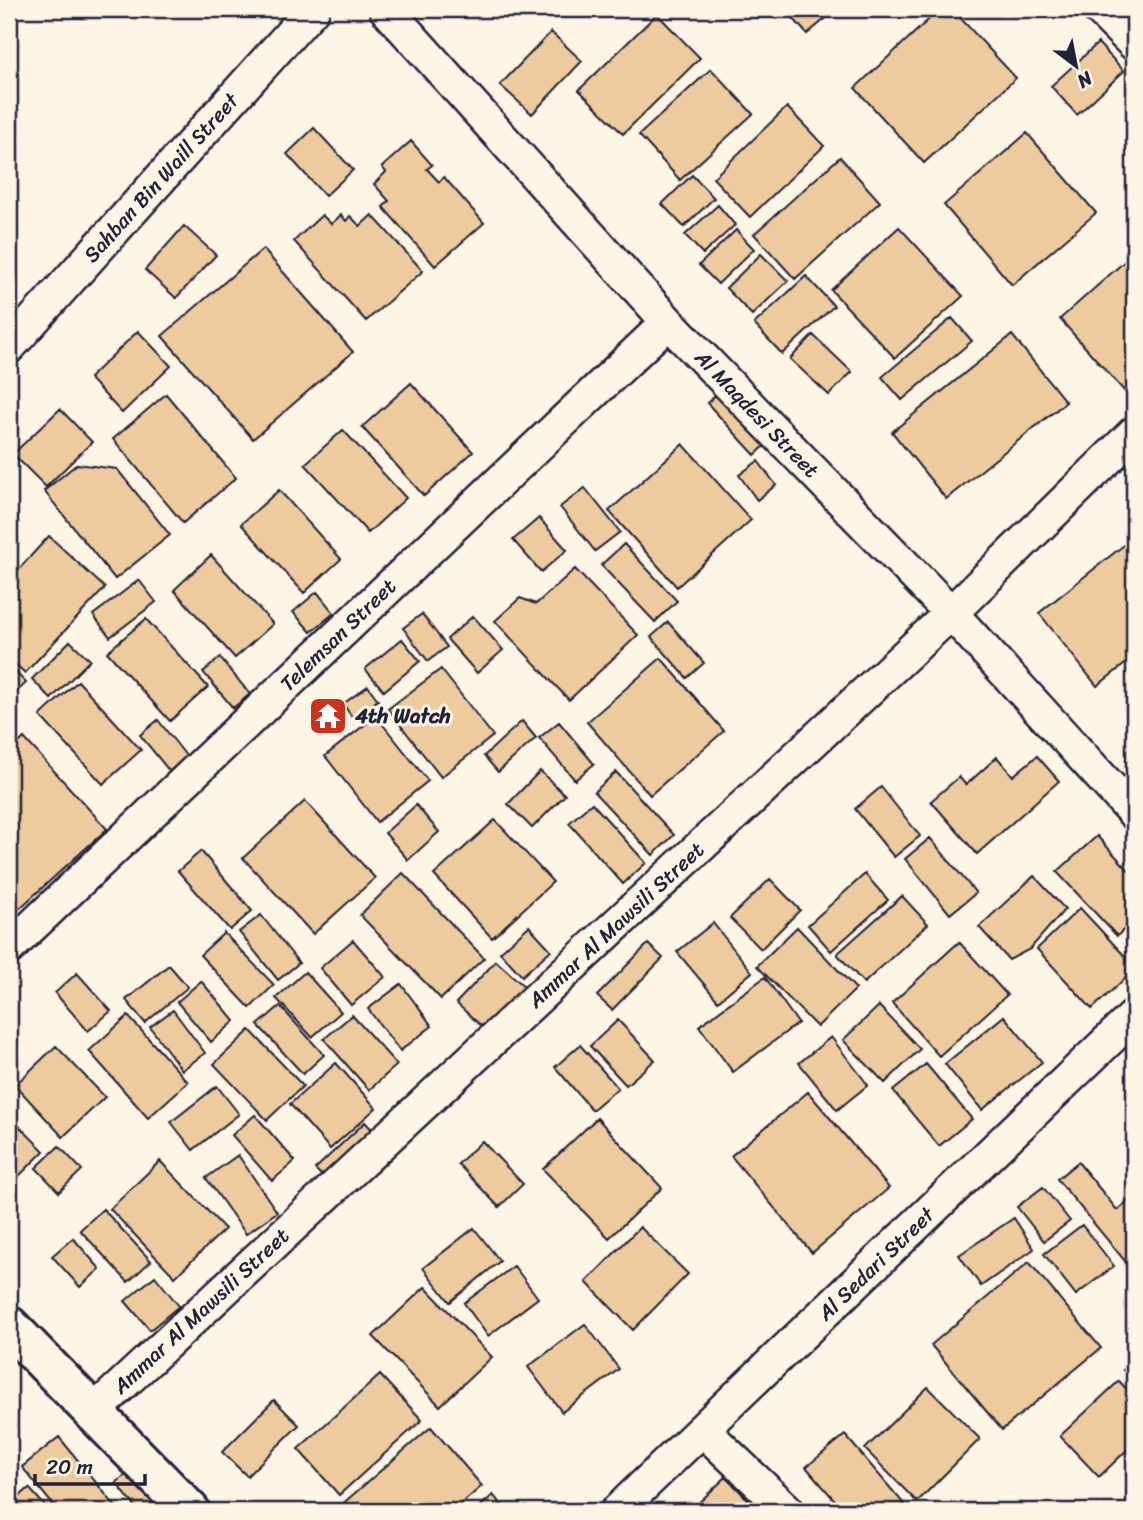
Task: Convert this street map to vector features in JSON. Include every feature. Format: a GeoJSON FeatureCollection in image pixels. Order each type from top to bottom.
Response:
{"type":"FeatureCollection","features":[{"type":"Feature","properties":{"kind":"street","name":"Sahban Bin Waill Street"},"geometry":{"type":"LineString","coordinates":[[9,347],[313,9]]}},
{"type":"Feature","properties":{"kind":"street","name":"Al Maqdesi Street"},"geometry":{"type":"LineString","coordinates":[[386,9],[668,322],[951,614],[1134,813]]}},
{"type":"Feature","properties":{"kind":"street"},"geometry":{"type":"LineString","coordinates":[[1099,9],[1134,44]]}},
{"type":"Feature","properties":{"kind":"street","name":"Telemsan Street"},"geometry":{"type":"LineString","coordinates":[[9,948],[668,322]]}},
{"type":"Feature","properties":{"kind":"street","name":"Ammar Al Mawsili Street"},"geometry":{"type":"LineString","coordinates":[[94,1411],[951,614],[1134,433]]}},
{"type":"Feature","properties":{"kind":"street","name":"Al Sedari Street"},"geometry":{"type":"LineString","coordinates":[[617,1511],[1134,1016]]}},
{"type":"Feature","properties":{"kind":"street"},"geometry":{"type":"LineString","coordinates":[[9,1326],[190,1511]]}},
{"type":"Feature","properties":{"kind":"street"},"geometry":{"type":"LineString","coordinates":[[703,1430],[788,1511]]}},
{"type":"Feature","properties":{"kind":"building"},"geometry":{"type":"Polygon","coordinates":[[[785,9],[837,9],[807,34],[785,9]]]}},
{"type":"Feature","properties":{"kind":"building"},"geometry":{"type":"Polygon","coordinates":[[[940,9],[952,9],[1016,78],[924,163],[855,88],[940,9]]]}},
{"type":"Feature","properties":{"kind":"building"},"geometry":{"type":"Polygon","coordinates":[[[657,14],[700,58],[623,134],[579,90],[657,14]]]}},
{"type":"Feature","properties":{"kind":"building"},"geometry":{"type":"Polygon","coordinates":[[[551,32],[582,61],[532,114],[500,85],[551,32]]]}},
{"type":"Feature","properties":{"kind":"building"},"geometry":{"type":"Polygon","coordinates":[[[1098,43],[1124,71],[1077,115],[1051,86],[1098,43]]]}},
{"type":"Feature","properties":{"kind":"building"},"geometry":{"type":"Polygon","coordinates":[[[711,69],[753,114],[680,180],[639,135],[711,69]]]}},
{"type":"Feature","properties":{"kind":"building"},"geometry":{"type":"Polygon","coordinates":[[[787,107],[824,146],[750,217],[713,178],[787,107]]]}},
{"type":"Feature","properties":{"kind":"building"},"geometry":{"type":"Polygon","coordinates":[[[314,128],[353,170],[325,196],[287,154],[314,128]]]}},
{"type":"Feature","properties":{"kind":"building"},"geometry":{"type":"Polygon","coordinates":[[[1027,133],[1096,213],[1012,285],[944,205],[1027,133]]]}},
{"type":"Feature","properties":{"kind":"building"},"geometry":{"type":"Polygon","coordinates":[[[411,141],[432,165],[427,169],[439,182],[444,177],[484,223],[435,266],[383,207],[389,201],[374,184],[386,172],[382,167],[411,141]]]}},
{"type":"Feature","properties":{"kind":"building"},"geometry":{"type":"Polygon","coordinates":[[[840,157],[880,202],[795,279],[754,234],[840,157]]]}},
{"type":"Feature","properties":{"kind":"building"},"geometry":{"type":"Polygon","coordinates":[[[692,175],[714,198],[684,227],[662,204],[692,175]]]}},
{"type":"Feature","properties":{"kind":"building"},"geometry":{"type":"Polygon","coordinates":[[[718,205],[735,225],[703,254],[685,235],[718,205]]]}},
{"type":"Feature","properties":{"kind":"building"},"geometry":{"type":"Polygon","coordinates":[[[322,215],[331,224],[341,215],[346,221],[350,216],[360,226],[372,215],[423,271],[366,321],[294,241],[322,215]]]}},
{"type":"Feature","properties":{"kind":"building"},"geometry":{"type":"Polygon","coordinates":[[[184,226],[216,255],[176,298],[145,270],[184,226]]]}},
{"type":"Feature","properties":{"kind":"building"},"geometry":{"type":"Polygon","coordinates":[[[899,227],[963,296],[895,358],[831,290],[899,227]]]}},
{"type":"Feature","properties":{"kind":"building"},"geometry":{"type":"Polygon","coordinates":[[[736,230],[754,249],[718,284],[699,265],[736,230]]]}},
{"type":"Feature","properties":{"kind":"building"},"geometry":{"type":"Polygon","coordinates":[[[263,249],[353,352],[253,439],[162,336],[263,249]]]}},
{"type":"Feature","properties":{"kind":"building"},"geometry":{"type":"Polygon","coordinates":[[[1134,253],[1134,385],[1126,393],[1060,319],[1134,253]]]}},
{"type":"Feature","properties":{"kind":"building"},"geometry":{"type":"Polygon","coordinates":[[[761,254],[788,281],[752,315],[726,288],[761,254]]]}},
{"type":"Feature","properties":{"kind":"building"},"geometry":{"type":"Polygon","coordinates":[[[806,276],[834,306],[782,354],[754,324],[806,276]]]}},
{"type":"Feature","properties":{"kind":"building"},"geometry":{"type":"Polygon","coordinates":[[[952,318],[972,341],[902,400],[882,377],[952,318]]]}},
{"type":"Feature","properties":{"kind":"building"},"geometry":{"type":"Polygon","coordinates":[[[138,331],[171,366],[122,413],[89,378],[138,331]]]}},
{"type":"Feature","properties":{"kind":"building"},"geometry":{"type":"Polygon","coordinates":[[[813,335],[852,372],[829,395],[790,359],[813,335]]]}},
{"type":"Feature","properties":{"kind":"building"},"geometry":{"type":"Polygon","coordinates":[[[1012,335],[1066,402],[946,499],[892,432],[1012,335]]]}},
{"type":"Feature","properties":{"kind":"building"},"geometry":{"type":"Polygon","coordinates":[[[411,383],[473,452],[424,496],[362,427],[411,383]]]}},
{"type":"Feature","properties":{"kind":"building"},"geometry":{"type":"Polygon","coordinates":[[[723,388],[771,440],[755,455],[707,403],[723,388]]]}},
{"type":"Feature","properties":{"kind":"building"},"geometry":{"type":"Polygon","coordinates":[[[166,394],[236,478],[183,523],[113,439],[166,394]]]}},
{"type":"Feature","properties":{"kind":"building"},"geometry":{"type":"Polygon","coordinates":[[[60,409],[92,442],[46,487],[13,454],[60,409]]]}},
{"type":"Feature","properties":{"kind":"building"},"geometry":{"type":"Polygon","coordinates":[[[343,430],[406,498],[368,533],[305,464],[343,430]]]}},
{"type":"Feature","properties":{"kind":"building"},"geometry":{"type":"Polygon","coordinates":[[[683,444],[751,520],[677,587],[609,511],[683,444]]]}},
{"type":"Feature","properties":{"kind":"building"},"geometry":{"type":"Polygon","coordinates":[[[758,461],[776,485],[757,500],[739,475],[758,461]]]}},
{"type":"Feature","properties":{"kind":"building"},"geometry":{"type":"Polygon","coordinates":[[[77,464],[117,469],[170,535],[115,579],[44,491],[77,464]]]}},
{"type":"Feature","properties":{"kind":"building"},"geometry":{"type":"Polygon","coordinates":[[[585,488],[620,532],[595,551],[560,507],[585,488]]]}},
{"type":"Feature","properties":{"kind":"building"},"geometry":{"type":"Polygon","coordinates":[[[279,490],[341,559],[304,593],[241,524],[279,490]]]}},
{"type":"Feature","properties":{"kind":"building"},"geometry":{"type":"Polygon","coordinates":[[[539,518],[567,550],[541,572],[513,540],[539,518]]]}},
{"type":"Feature","properties":{"kind":"building"},"geometry":{"type":"Polygon","coordinates":[[[49,536],[105,588],[25,673],[9,658],[9,580],[49,536]]]}},
{"type":"Feature","properties":{"kind":"building"},"geometry":{"type":"Polygon","coordinates":[[[1134,537],[1134,657],[1097,686],[1039,613],[1134,537]]]}},
{"type":"Feature","properties":{"kind":"building"},"geometry":{"type":"Polygon","coordinates":[[[624,544],[677,601],[655,622],[601,565],[624,544]]]}},
{"type":"Feature","properties":{"kind":"building"},"geometry":{"type":"Polygon","coordinates":[[[211,555],[273,624],[235,658],[174,590],[211,555]]]}},
{"type":"Feature","properties":{"kind":"building"},"geometry":{"type":"Polygon","coordinates":[[[575,569],[638,635],[569,700],[495,621],[520,598],[536,604],[575,569]]]}},
{"type":"Feature","properties":{"kind":"building"},"geometry":{"type":"Polygon","coordinates":[[[139,580],[156,602],[110,637],[93,615],[139,580]]]}},
{"type":"Feature","properties":{"kind":"building"},"geometry":{"type":"Polygon","coordinates":[[[317,592],[334,613],[311,632],[293,612],[317,592]]]}},
{"type":"Feature","properties":{"kind":"building"},"geometry":{"type":"Polygon","coordinates":[[[422,614],[447,647],[428,661],[403,628],[422,614]]]}},
{"type":"Feature","properties":{"kind":"building"},"geometry":{"type":"Polygon","coordinates":[[[473,616],[503,650],[477,673],[447,639],[473,616]]]}},
{"type":"Feature","properties":{"kind":"building"},"geometry":{"type":"Polygon","coordinates":[[[146,619],[208,687],[170,721],[107,652],[146,619]]]}},
{"type":"Feature","properties":{"kind":"building"},"geometry":{"type":"Polygon","coordinates":[[[668,622],[704,663],[687,678],[651,637],[668,622]]]}},
{"type":"Feature","properties":{"kind":"building"},"geometry":{"type":"Polygon","coordinates":[[[402,639],[420,661],[384,691],[365,669],[402,639]]]}},
{"type":"Feature","properties":{"kind":"building"},"geometry":{"type":"Polygon","coordinates":[[[70,641],[90,660],[51,699],[32,679],[70,641]]]}},
{"type":"Feature","properties":{"kind":"building"},"geometry":{"type":"Polygon","coordinates":[[[220,658],[250,694],[233,708],[203,672],[220,658]]]}},
{"type":"Feature","properties":{"kind":"building"},"geometry":{"type":"Polygon","coordinates":[[[661,658],[724,731],[650,795],[587,722],[661,658]]]}},
{"type":"Feature","properties":{"kind":"building"},"geometry":{"type":"Polygon","coordinates":[[[9,665],[26,683],[9,699],[9,665]]]}},
{"type":"Feature","properties":{"kind":"building"},"geometry":{"type":"Polygon","coordinates":[[[441,669],[493,736],[441,777],[388,709],[441,669]]]}},
{"type":"Feature","properties":{"kind":"building"},"geometry":{"type":"Polygon","coordinates":[[[78,681],[141,750],[103,784],[40,716],[78,681]]]}},
{"type":"Feature","properties":{"kind":"building"},"geometry":{"type":"Polygon","coordinates":[[[368,686],[378,700],[353,718],[343,704],[368,686]]]}},
{"type":"Feature","properties":{"kind":"building"},"geometry":{"type":"Polygon","coordinates":[[[376,716],[428,781],[377,822],[325,756],[376,716]]]}},
{"type":"Feature","properties":{"kind":"building"},"geometry":{"type":"Polygon","coordinates":[[[158,720],[187,757],[170,772],[140,735],[158,720]]]}},
{"type":"Feature","properties":{"kind":"building"},"geometry":{"type":"Polygon","coordinates":[[[522,721],[536,738],[498,772],[484,756],[522,721]]]}},
{"type":"Feature","properties":{"kind":"building"},"geometry":{"type":"Polygon","coordinates":[[[559,722],[594,764],[575,780],[539,738],[559,722]]]}},
{"type":"Feature","properties":{"kind":"building"},"geometry":{"type":"Polygon","coordinates":[[[24,738],[107,829],[9,918],[9,752],[24,738]]]}},
{"type":"Feature","properties":{"kind":"building"},"geometry":{"type":"Polygon","coordinates":[[[1037,756],[1059,781],[977,854],[931,801],[959,777],[966,785],[997,757],[1013,776],[1037,756]]]}},
{"type":"Feature","properties":{"kind":"building"},"geometry":{"type":"Polygon","coordinates":[[[540,771],[565,795],[532,828],[508,804],[540,771]]]}},
{"type":"Feature","properties":{"kind":"building"},"geometry":{"type":"Polygon","coordinates":[[[616,772],[674,835],[653,855],[594,792],[616,772]]]}},
{"type":"Feature","properties":{"kind":"building"},"geometry":{"type":"Polygon","coordinates":[[[881,787],[920,836],[894,857],[855,809],[881,787]]]}},
{"type":"Feature","properties":{"kind":"building"},"geometry":{"type":"Polygon","coordinates":[[[305,801],[375,878],[313,934],[243,858],[305,801]]]}},
{"type":"Feature","properties":{"kind":"building"},"geometry":{"type":"Polygon","coordinates":[[[592,803],[646,863],[623,884],[569,823],[592,803]]]}},
{"type":"Feature","properties":{"kind":"building"},"geometry":{"type":"Polygon","coordinates":[[[416,805],[439,832],[408,860],[385,833],[416,805]]]}},
{"type":"Feature","properties":{"kind":"building"},"geometry":{"type":"Polygon","coordinates":[[[495,820],[553,882],[492,938],[434,875],[495,820]]]}},
{"type":"Feature","properties":{"kind":"building"},"geometry":{"type":"Polygon","coordinates":[[[1097,836],[1134,876],[1134,920],[1117,936],[1057,872],[1097,836]]]}},
{"type":"Feature","properties":{"kind":"building"},"geometry":{"type":"Polygon","coordinates":[[[930,838],[976,893],[950,914],[905,859],[930,838]]]}},
{"type":"Feature","properties":{"kind":"building"},"geometry":{"type":"Polygon","coordinates":[[[201,851],[252,911],[230,930],[178,871],[201,851]]]}},
{"type":"Feature","properties":{"kind":"building"},"geometry":{"type":"Polygon","coordinates":[[[403,873],[484,958],[441,999],[360,915],[403,873]]]}},
{"type":"Feature","properties":{"kind":"building"},"geometry":{"type":"Polygon","coordinates":[[[865,874],[888,900],[831,951],[808,925],[865,874]]]}},
{"type":"Feature","properties":{"kind":"building"},"geometry":{"type":"Polygon","coordinates":[[[1034,876],[1065,909],[1030,949],[1009,960],[979,927],[1034,876]]]}},
{"type":"Feature","properties":{"kind":"building"},"geometry":{"type":"Polygon","coordinates":[[[770,879],[800,910],[761,949],[730,918],[770,879]]]}},
{"type":"Feature","properties":{"kind":"building"},"geometry":{"type":"Polygon","coordinates":[[[902,896],[928,924],[864,983],[837,954],[902,896]]]}},
{"type":"Feature","properties":{"kind":"building"},"geometry":{"type":"Polygon","coordinates":[[[1080,908],[1134,966],[1134,970],[1092,1009],[1037,949],[1080,908]]]}},
{"type":"Feature","properties":{"kind":"building"},"geometry":{"type":"Polygon","coordinates":[[[261,915],[299,963],[278,980],[239,932],[261,915]]]}},
{"type":"Feature","properties":{"kind":"building"},"geometry":{"type":"Polygon","coordinates":[[[713,923],[752,972],[718,1001],[677,952],[713,923]]]}},
{"type":"Feature","properties":{"kind":"building"},"geometry":{"type":"Polygon","coordinates":[[[529,926],[551,950],[522,976],[500,952],[529,926]]]}},
{"type":"Feature","properties":{"kind":"building"},"geometry":{"type":"Polygon","coordinates":[[[797,927],[856,989],[817,1027],[757,966],[797,927]]]}},
{"type":"Feature","properties":{"kind":"building"},"geometry":{"type":"Polygon","coordinates":[[[224,933],[274,985],[250,1008],[200,955],[224,933]]]}},
{"type":"Feature","properties":{"kind":"building"},"geometry":{"type":"Polygon","coordinates":[[[353,940],[385,977],[351,1005],[320,968],[353,940]]]}},
{"type":"Feature","properties":{"kind":"building"},"geometry":{"type":"Polygon","coordinates":[[[959,942],[1007,995],[939,1056],[892,1003],[959,942]]]}},
{"type":"Feature","properties":{"kind":"building"},"geometry":{"type":"Polygon","coordinates":[[[648,944],[663,958],[612,1010],[597,996],[648,944]]]}},
{"type":"Feature","properties":{"kind":"building"},"geometry":{"type":"Polygon","coordinates":[[[496,961],[527,989],[487,1031],[456,1003],[496,961]]]}},
{"type":"Feature","properties":{"kind":"building"},"geometry":{"type":"Polygon","coordinates":[[[169,965],[188,987],[145,1023],[126,1000],[169,965]]]}},
{"type":"Feature","properties":{"kind":"building"},"geometry":{"type":"Polygon","coordinates":[[[305,972],[341,1012],[312,1037],[276,998],[305,972]]]}},
{"type":"Feature","properties":{"kind":"building"},"geometry":{"type":"Polygon","coordinates":[[[77,973],[111,1011],[88,1031],[55,993],[77,973]]]}},
{"type":"Feature","properties":{"kind":"building"},"geometry":{"type":"Polygon","coordinates":[[[765,977],[798,1023],[733,1072],[699,1026],[765,977]]]}},
{"type":"Feature","properties":{"kind":"building"},"geometry":{"type":"Polygon","coordinates":[[[201,981],[235,1021],[211,1042],[177,1002],[201,981]]]}},
{"type":"Feature","properties":{"kind":"building"},"geometry":{"type":"Polygon","coordinates":[[[401,984],[432,1026],[400,1051],[368,1009],[401,984]]]}},
{"type":"Feature","properties":{"kind":"building"},"geometry":{"type":"Polygon","coordinates":[[[280,1006],[324,1055],[303,1074],[258,1025],[280,1006]]]}},
{"type":"Feature","properties":{"kind":"building"},"geometry":{"type":"Polygon","coordinates":[[[879,1006],[920,1049],[885,1083],[843,1040],[879,1006]]]}},
{"type":"Feature","properties":{"kind":"building"},"geometry":{"type":"Polygon","coordinates":[[[173,1010],[205,1053],[182,1070],[150,1027],[173,1010]]]}},
{"type":"Feature","properties":{"kind":"building"},"geometry":{"type":"Polygon","coordinates":[[[352,1015],[397,1065],[369,1090],[324,1039],[352,1015]]]}},
{"type":"Feature","properties":{"kind":"building"},"geometry":{"type":"Polygon","coordinates":[[[128,1016],[188,1082],[148,1118],[89,1051],[128,1016]]]}},
{"type":"Feature","properties":{"kind":"building"},"geometry":{"type":"Polygon","coordinates":[[[1004,1016],[1042,1062],[982,1110],[945,1064],[1004,1016]]]}},
{"type":"Feature","properties":{"kind":"building"},"geometry":{"type":"Polygon","coordinates":[[[618,1020],[655,1060],[626,1085],[590,1046],[618,1020]]]}},
{"type":"Feature","properties":{"kind":"building"},"geometry":{"type":"Polygon","coordinates":[[[250,1030],[303,1086],[267,1120],[214,1064],[250,1030]]]}},
{"type":"Feature","properties":{"kind":"building"},"geometry":{"type":"Polygon","coordinates":[[[831,1037],[868,1085],[837,1110],[799,1063],[831,1037]]]}},
{"type":"Feature","properties":{"kind":"building"},"geometry":{"type":"Polygon","coordinates":[[[580,1045],[618,1088],[592,1110],[555,1067],[580,1045]]]}},
{"type":"Feature","properties":{"kind":"building"},"geometry":{"type":"Polygon","coordinates":[[[56,1046],[105,1097],[63,1137],[15,1085],[56,1046]]]}},
{"type":"Feature","properties":{"kind":"building"},"geometry":{"type":"Polygon","coordinates":[[[336,1063],[376,1108],[330,1149],[290,1104],[336,1063]]]}},
{"type":"Feature","properties":{"kind":"building"},"geometry":{"type":"Polygon","coordinates":[[[926,1064],[972,1119],[939,1146],[893,1091],[926,1064]]]}},
{"type":"Feature","properties":{"kind":"building"},"geometry":{"type":"Polygon","coordinates":[[[217,1086],[239,1114],[193,1150],[171,1122],[217,1086]]]}},
{"type":"Feature","properties":{"kind":"building"},"geometry":{"type":"Polygon","coordinates":[[[808,1092],[889,1188],[812,1253],[731,1156],[808,1092]]]}},
{"type":"Feature","properties":{"kind":"building"},"geometry":{"type":"Polygon","coordinates":[[[255,1115],[295,1161],[272,1181],[232,1135],[255,1115]]]}},
{"type":"Feature","properties":{"kind":"building"},"geometry":{"type":"Polygon","coordinates":[[[9,1116],[44,1151],[9,1186],[9,1116]]]}},
{"type":"Feature","properties":{"kind":"building"},"geometry":{"type":"Polygon","coordinates":[[[597,1118],[662,1188],[609,1238],[543,1169],[597,1118]]]}},
{"type":"Feature","properties":{"kind":"building"},"geometry":{"type":"Polygon","coordinates":[[[365,1122],[378,1136],[328,1182],[315,1169],[365,1122]]]}},
{"type":"Feature","properties":{"kind":"building"},"geometry":{"type":"Polygon","coordinates":[[[482,1141],[523,1184],[499,1207],[458,1164],[482,1141]]]}},
{"type":"Feature","properties":{"kind":"building"},"geometry":{"type":"Polygon","coordinates":[[[59,1146],[82,1170],[59,1192],[36,1168],[59,1146]]]}},
{"type":"Feature","properties":{"kind":"building"},"geometry":{"type":"Polygon","coordinates":[[[238,1155],[277,1212],[246,1234],[206,1178],[238,1155]]]}},
{"type":"Feature","properties":{"kind":"building"},"geometry":{"type":"Polygon","coordinates":[[[160,1161],[225,1229],[175,1277],[110,1209],[160,1161]]]}},
{"type":"Feature","properties":{"kind":"building"},"geometry":{"type":"Polygon","coordinates":[[[1078,1162],[1117,1210],[1134,1196],[1134,1272],[1057,1179],[1078,1162]]]}},
{"type":"Feature","properties":{"kind":"building"},"geometry":{"type":"Polygon","coordinates":[[[1043,1187],[1070,1221],[1044,1241],[1017,1207],[1043,1187]]]}},
{"type":"Feature","properties":{"kind":"building"},"geometry":{"type":"Polygon","coordinates":[[[103,1209],[151,1261],[128,1282],[80,1230],[103,1209]]]}},
{"type":"Feature","properties":{"kind":"building"},"geometry":{"type":"Polygon","coordinates":[[[1014,1218],[1034,1249],[981,1286],[959,1255],[1014,1218]]]}},
{"type":"Feature","properties":{"kind":"building"},"geometry":{"type":"Polygon","coordinates":[[[1082,1225],[1114,1266],[1076,1295],[1044,1254],[1082,1225]]]}},
{"type":"Feature","properties":{"kind":"building"},"geometry":{"type":"Polygon","coordinates":[[[640,1227],[688,1274],[633,1330],[586,1282],[640,1227]]]}},
{"type":"Feature","properties":{"kind":"building"},"geometry":{"type":"Polygon","coordinates":[[[474,1228],[500,1261],[450,1302],[423,1268],[474,1228]]]}},
{"type":"Feature","properties":{"kind":"building"},"geometry":{"type":"Polygon","coordinates":[[[73,1238],[100,1269],[80,1287],[52,1256],[73,1238]]]}},
{"type":"Feature","properties":{"kind":"building"},"geometry":{"type":"Polygon","coordinates":[[[1029,1262],[1101,1348],[1002,1430],[931,1345],[1029,1262]]]}},
{"type":"Feature","properties":{"kind":"building"},"geometry":{"type":"Polygon","coordinates":[[[514,1266],[538,1298],[488,1336],[464,1303],[514,1266]]]}},
{"type":"Feature","properties":{"kind":"building"},"geometry":{"type":"Polygon","coordinates":[[[155,1276],[179,1306],[150,1330],[125,1301],[155,1276]]]}},
{"type":"Feature","properties":{"kind":"building"},"geometry":{"type":"Polygon","coordinates":[[[425,1287],[492,1357],[440,1406],[373,1336],[425,1287]]]}},
{"type":"Feature","properties":{"kind":"building"},"geometry":{"type":"Polygon","coordinates":[[[585,1324],[619,1369],[562,1412],[528,1367],[585,1324]]]}},
{"type":"Feature","properties":{"kind":"building"},"geometry":{"type":"Polygon","coordinates":[[[1134,1360],[1134,1382],[1123,1370],[1134,1360]]]}},
{"type":"Feature","properties":{"kind":"building"},"geometry":{"type":"Polygon","coordinates":[[[380,1375],[422,1420],[339,1495],[298,1449],[380,1375]]]}},
{"type":"Feature","properties":{"kind":"building"},"geometry":{"type":"Polygon","coordinates":[[[1119,1381],[1134,1397],[1134,1443],[1099,1477],[1060,1436],[1119,1381]]]}},
{"type":"Feature","properties":{"kind":"building"},"geometry":{"type":"Polygon","coordinates":[[[928,1387],[980,1439],[917,1502],[865,1449],[928,1387]]]}},
{"type":"Feature","properties":{"kind":"building"},"geometry":{"type":"Polygon","coordinates":[[[274,1400],[299,1425],[247,1476],[222,1452],[274,1400]]]}},
{"type":"Feature","properties":{"kind":"building"},"geometry":{"type":"Polygon","coordinates":[[[431,1427],[482,1486],[453,1511],[345,1511],[340,1506],[431,1427]]]}},
{"type":"Feature","properties":{"kind":"building"},"geometry":{"type":"Polygon","coordinates":[[[845,1435],[910,1511],[844,1511],[806,1467],[845,1435]]]}},
{"type":"Feature","properties":{"kind":"building"},"geometry":{"type":"Polygon","coordinates":[[[59,1437],[116,1507],[111,1511],[58,1511],[22,1467],[59,1437]]]}},
{"type":"Feature","properties":{"kind":"building"},"geometry":{"type":"Polygon","coordinates":[[[136,1466],[166,1503],[156,1511],[139,1511],[116,1483],[136,1466]]]}},
{"type":"Feature","properties":{"kind":"building"},"geometry":{"type":"Polygon","coordinates":[[[726,1477],[759,1511],[690,1511],[726,1477]]]}},
{"type":"Feature","properties":{"kind":"building"},"geometry":{"type":"Polygon","coordinates":[[[29,1488],[45,1506],[40,1511],[9,1511],[9,1506],[29,1488]]]}},
{"type":"Feature","properties":{"kind":"building"},"geometry":{"type":"Polygon","coordinates":[[[493,1495],[507,1511],[475,1511],[493,1495]]]}},
{"type":"Feature","properties":{"kind":"place","name":"4th Watch"},"geometry":{"type":"Point","coordinates":[328,716]}}]}
